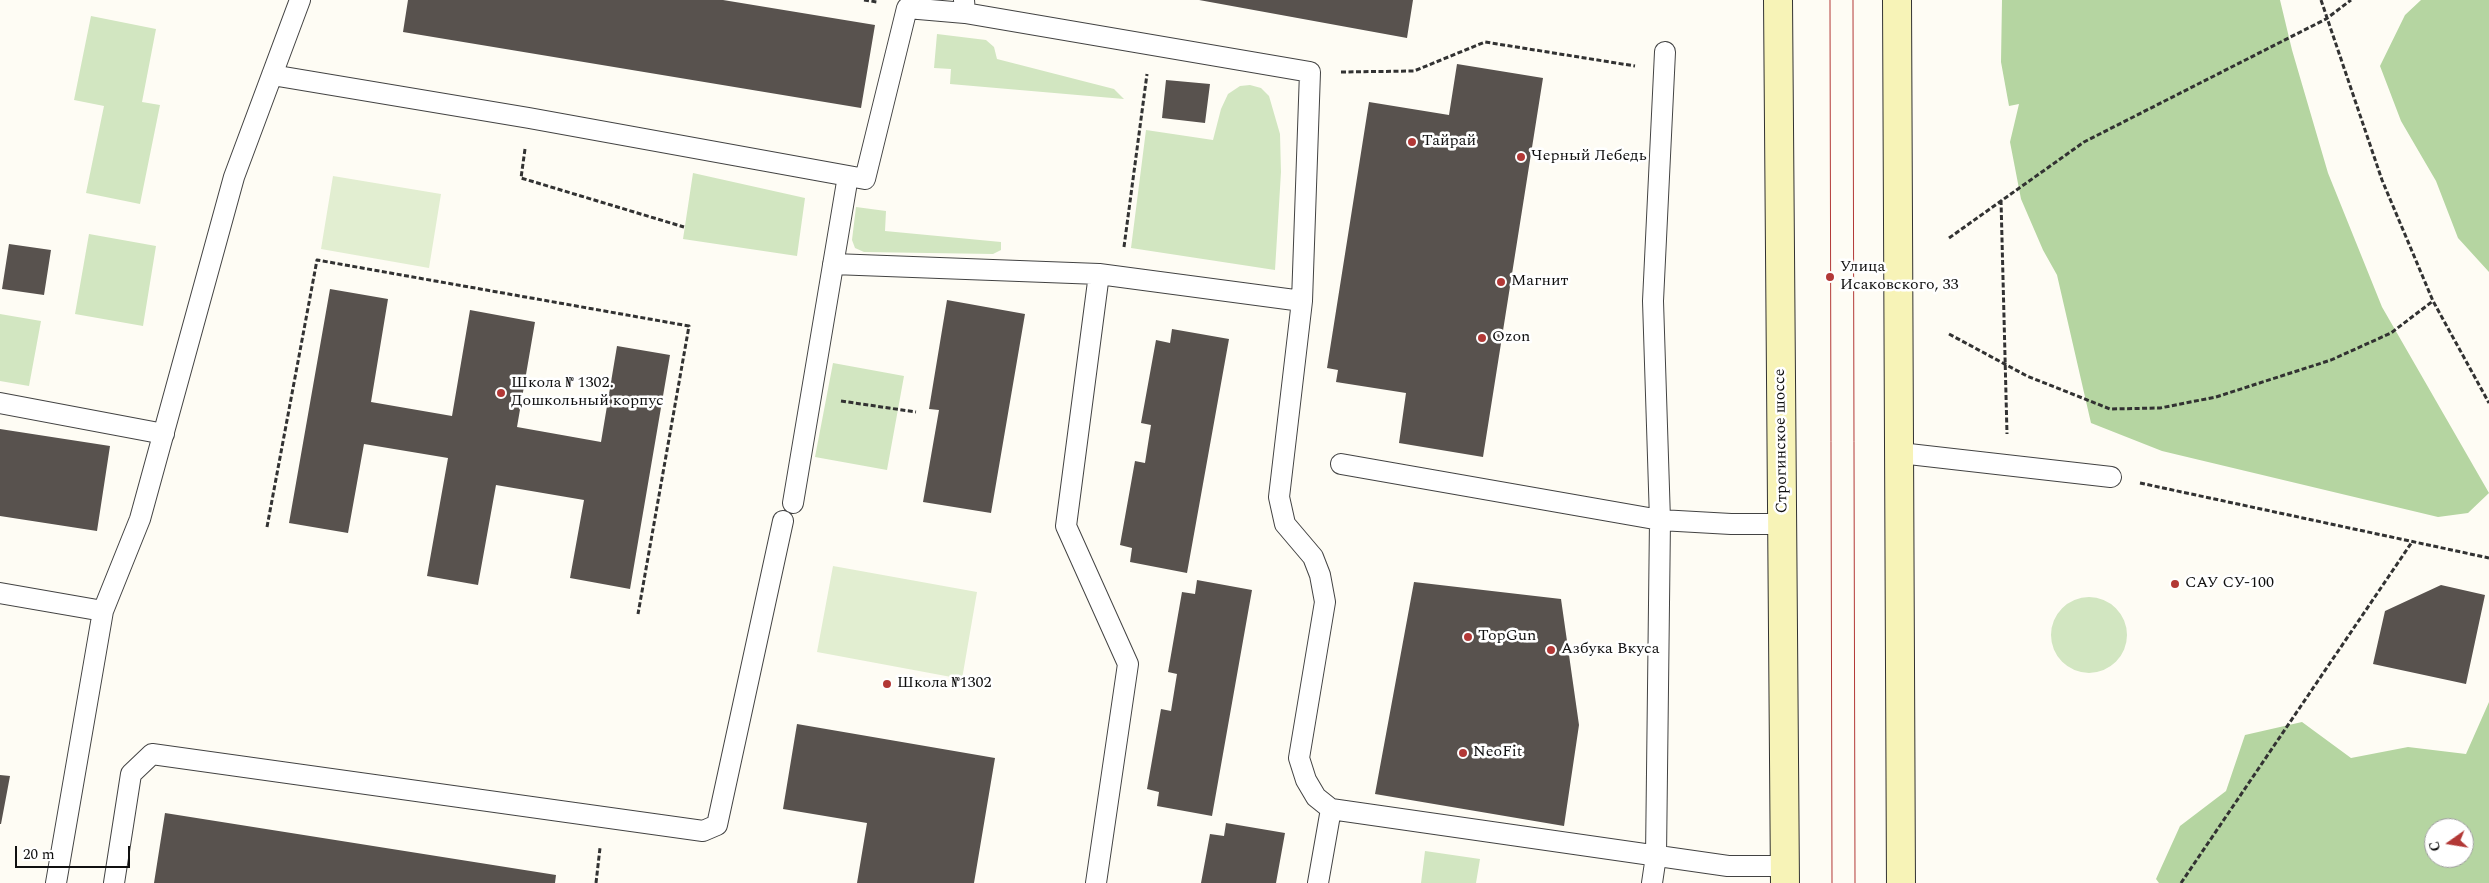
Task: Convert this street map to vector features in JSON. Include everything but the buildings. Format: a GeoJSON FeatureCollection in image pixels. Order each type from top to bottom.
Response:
{"type":"FeatureCollection","features":[{"type":"Feature","properties":{"kind":"main road","name":"Строгинское шоссе"},"geometry":{"type":"LineString","coordinates":[[1778,0],[1785,874]]}},
{"type":"Feature","properties":{"kind":"main road"},"geometry":{"type":"LineString","coordinates":[[1897,0],[1901,883]]}},
{"type":"Feature","properties":{"kind":"lane"},"geometry":{"type":"LineString","coordinates":[[56,883],[103,612],[140,518],[234,177],[300,0]]}},
{"type":"Feature","properties":{"kind":"lane"},"geometry":{"type":"LineString","coordinates":[[272,75],[529,118],[865,180],[907,8],[964,6],[1151,45],[1310,72],[1302,301],[1279,497],[1285,524],[1313,557],[1320,575],[1325,602],[1298,758],[1306,780],[1316,797],[1331,809],[1785,874]]}},
{"type":"Feature","properties":{"kind":"lane"},"geometry":{"type":"LineString","coordinates":[[1652,883],[1656,856],[1660,520],[1653,301],[1664,61]]}},
{"type":"Feature","properties":{"kind":"lane"},"geometry":{"type":"LineString","coordinates":[[793,503],[848,176]]}},
{"type":"Feature","properties":{"kind":"lane"},"geometry":{"type":"LineString","coordinates":[[834,264],[1099,274],[1302,301]]}},
{"type":"Feature","properties":{"kind":"lane"},"geometry":{"type":"LineString","coordinates":[[1096,883],[1128,664],[1066,526],[1099,274]]}},
{"type":"Feature","properties":{"kind":"lane"},"geometry":{"type":"LineString","coordinates":[[0,403],[164,434]]}},
{"type":"Feature","properties":{"kind":"lane"},"geometry":{"type":"LineString","coordinates":[[1900,453],[2111,477]]}},
{"type":"Feature","properties":{"kind":"lane"},"geometry":{"type":"LineString","coordinates":[[1341,464],[1660,520],[1731,524],[1783,524]]}},
{"type":"Feature","properties":{"kind":"lane"},"geometry":{"type":"LineString","coordinates":[[114,883],[131,774],[152,754],[703,831],[717,824],[783,521]]}},
{"type":"Feature","properties":{"kind":"lane"},"geometry":{"type":"LineString","coordinates":[[0,593],[103,612]]}},
{"type":"Feature","properties":{"kind":"lane"},"geometry":{"type":"LineString","coordinates":[[1318,883],[1331,809]]}},
{"type":"Feature","properties":{"kind":"path"},"geometry":{"type":"LineString","coordinates":[[2321,0],[2382,180],[2433,301],[2489,403]]}},
{"type":"Feature","properties":{"kind":"path"},"geometry":{"type":"LineString","coordinates":[[1949,238],[2084,142],[2326,19],[2352,0]]}},
{"type":"Feature","properties":{"kind":"path"},"geometry":{"type":"LineString","coordinates":[[1310,72],[1414,71],[1485,42],[1664,61]]}},
{"type":"Feature","properties":{"kind":"path"},"geometry":{"type":"LineString","coordinates":[[1120,277],[1151,45]]}},
{"type":"Feature","properties":{"kind":"path"},"geometry":{"type":"LineString","coordinates":[[529,118],[521,178],[684,227]]}},
{"type":"Feature","properties":{"kind":"path"},"geometry":{"type":"LineString","coordinates":[[2001,200],[2007,464]]}},
{"type":"Feature","properties":{"kind":"path"},"geometry":{"type":"LineString","coordinates":[[267,527],[317,260],[468,285],[689,326],[638,614]]}},
{"type":"Feature","properties":{"kind":"path"},"geometry":{"type":"LineString","coordinates":[[1949,334],[2067,394],[2110,409],[2160,408],[2216,398],[2332,360],[2391,333],[2433,301]]}},
{"type":"Feature","properties":{"kind":"path"},"geometry":{"type":"LineString","coordinates":[[811,396],[916,412]]}},
{"type":"Feature","properties":{"kind":"path"},"geometry":{"type":"LineString","coordinates":[[2111,477],[2489,558]]}},
{"type":"Feature","properties":{"kind":"path"},"geometry":{"type":"LineString","coordinates":[[2181,883],[2412,542]]}},
{"type":"Feature","properties":{"kind":"path"},"geometry":{"type":"LineString","coordinates":[[596,883],[604,818]]}},
{"type":"Feature","properties":{"kind":"green space"},"geometry":{"type":"Polygon","coordinates":[[[2002,0],[2280,0],[2292,50],[2328,173],[2382,307],[2489,493],[2468,513],[2438,517],[2162,451],[2091,423],[2057,275],[2043,250],[2021,199],[2010,142],[2019,104],[2009,106],[2001,62],[2002,0]]]}},
{"type":"Feature","properties":{"kind":"green space"},"geometry":{"type":"Polygon","coordinates":[[[2421,0],[2489,0],[2489,272],[2458,238],[2436,181],[2401,121],[2380,66],[2405,15],[2421,0]]]}},
{"type":"Feature","properties":{"kind":"green space"},"geometry":{"type":"Polygon","coordinates":[[[91,16],[156,29],[142,102],[160,105],[140,204],[86,193],[104,106],[74,100],[91,16]]]}},
{"type":"Feature","properties":{"kind":"green space"},"geometry":{"type":"Polygon","coordinates":[[[937,34],[986,40],[994,47],[997,59],[1114,89],[1124,99],[950,84],[951,69],[934,68],[937,34]]]}},
{"type":"Feature","properties":{"kind":"green space"},"geometry":{"type":"Polygon","coordinates":[[[1250,85],[1261,88],[1269,96],[1280,134],[1281,172],[1275,270],[1131,248],[1146,130],[1213,140],[1221,109],[1228,94],[1240,86],[1250,85]]]}},
{"type":"Feature","properties":{"kind":"green space"},"geometry":{"type":"Polygon","coordinates":[[[693,173],[805,198],[797,256],[683,239],[693,173]]]}},
{"type":"Feature","properties":{"kind":"green space"},"geometry":{"type":"Polygon","coordinates":[[[333,176],[441,194],[429,268],[321,249],[333,176]]]}},
{"type":"Feature","properties":{"kind":"green space"},"geometry":{"type":"Polygon","coordinates":[[[856,207],[886,211],[885,231],[1001,242],[1001,250],[993,254],[864,252],[855,248],[852,240],[856,207]]]}},
{"type":"Feature","properties":{"kind":"green space"},"geometry":{"type":"Polygon","coordinates":[[[89,234],[156,246],[143,326],[75,314],[89,234]]]}},
{"type":"Feature","properties":{"kind":"green space"},"geometry":{"type":"Polygon","coordinates":[[[0,314],[41,321],[29,386],[0,381],[0,314]]]}},
{"type":"Feature","properties":{"kind":"green space"},"geometry":{"type":"Polygon","coordinates":[[[833,363],[904,376],[887,470],[815,457],[833,363]]]}},
{"type":"Feature","properties":{"kind":"green space"},"geometry":{"type":"Polygon","coordinates":[[[833,566],[977,592],[962,679],[817,652],[833,566]]]}},
{"type":"Feature","properties":{"kind":"green space"},"geometry":{"type":"Polygon","coordinates":[[[2082,597],[2096,597],[2110,603],[2121,614],[2127,628],[2124,650],[2116,662],[2096,673],[2082,673],[2068,667],[2057,656],[2051,642],[2051,628],[2057,614],[2068,603],[2082,597]]]}},
{"type":"Feature","properties":{"kind":"green space"},"geometry":{"type":"Polygon","coordinates":[[[2489,702],[2489,883],[2159,883],[2156,879],[2180,826],[2226,791],[2245,735],[2302,722],[2351,758],[2408,747],[2466,754],[2489,702]]]}},
{"type":"Feature","properties":{"kind":"green space"},"geometry":{"type":"Polygon","coordinates":[[[1425,851],[1480,859],[1476,883],[1421,883],[1425,851]]]}},
{"type":"Feature","properties":{"kind":"tram line"},"geometry":{"type":"LineString","coordinates":[[1830,0],[1832,883]]}},
{"type":"Feature","properties":{"kind":"tram line"},"geometry":{"type":"LineString","coordinates":[[1853,0],[1855,883]]}},
{"type":"Feature","properties":{"kind":"place","name":"Тайрай"},"geometry":{"type":"Point","coordinates":[1412,142]}},
{"type":"Feature","properties":{"kind":"place","name":"Черный Лебедь"},"geometry":{"type":"Point","coordinates":[1521,157]}},
{"type":"Feature","properties":{"kind":"place","name":"Улица Исаковского, 33"},"geometry":{"type":"Point","coordinates":[1830,277]}},
{"type":"Feature","properties":{"kind":"place","name":"Магнит"},"geometry":{"type":"Point","coordinates":[1501,282]}},
{"type":"Feature","properties":{"kind":"place","name":"Ozon"},"geometry":{"type":"Point","coordinates":[1482,338]}},
{"type":"Feature","properties":{"kind":"place","name":"Школа № 1302. Дошкольный корпус"},"geometry":{"type":"Point","coordinates":[501,393]}},
{"type":"Feature","properties":{"kind":"place","name":"САУ СУ-100"},"geometry":{"type":"Point","coordinates":[2175,584]}},
{"type":"Feature","properties":{"kind":"place","name":"TopGun"},"geometry":{"type":"Point","coordinates":[1468,637]}},
{"type":"Feature","properties":{"kind":"place","name":"Азбука Вкуса"},"geometry":{"type":"Point","coordinates":[1551,650]}},
{"type":"Feature","properties":{"kind":"place","name":"Школа №1302"},"geometry":{"type":"Point","coordinates":[887,684]}},
{"type":"Feature","properties":{"kind":"place","name":"NeoFit"},"geometry":{"type":"Point","coordinates":[1463,753]}}]}
